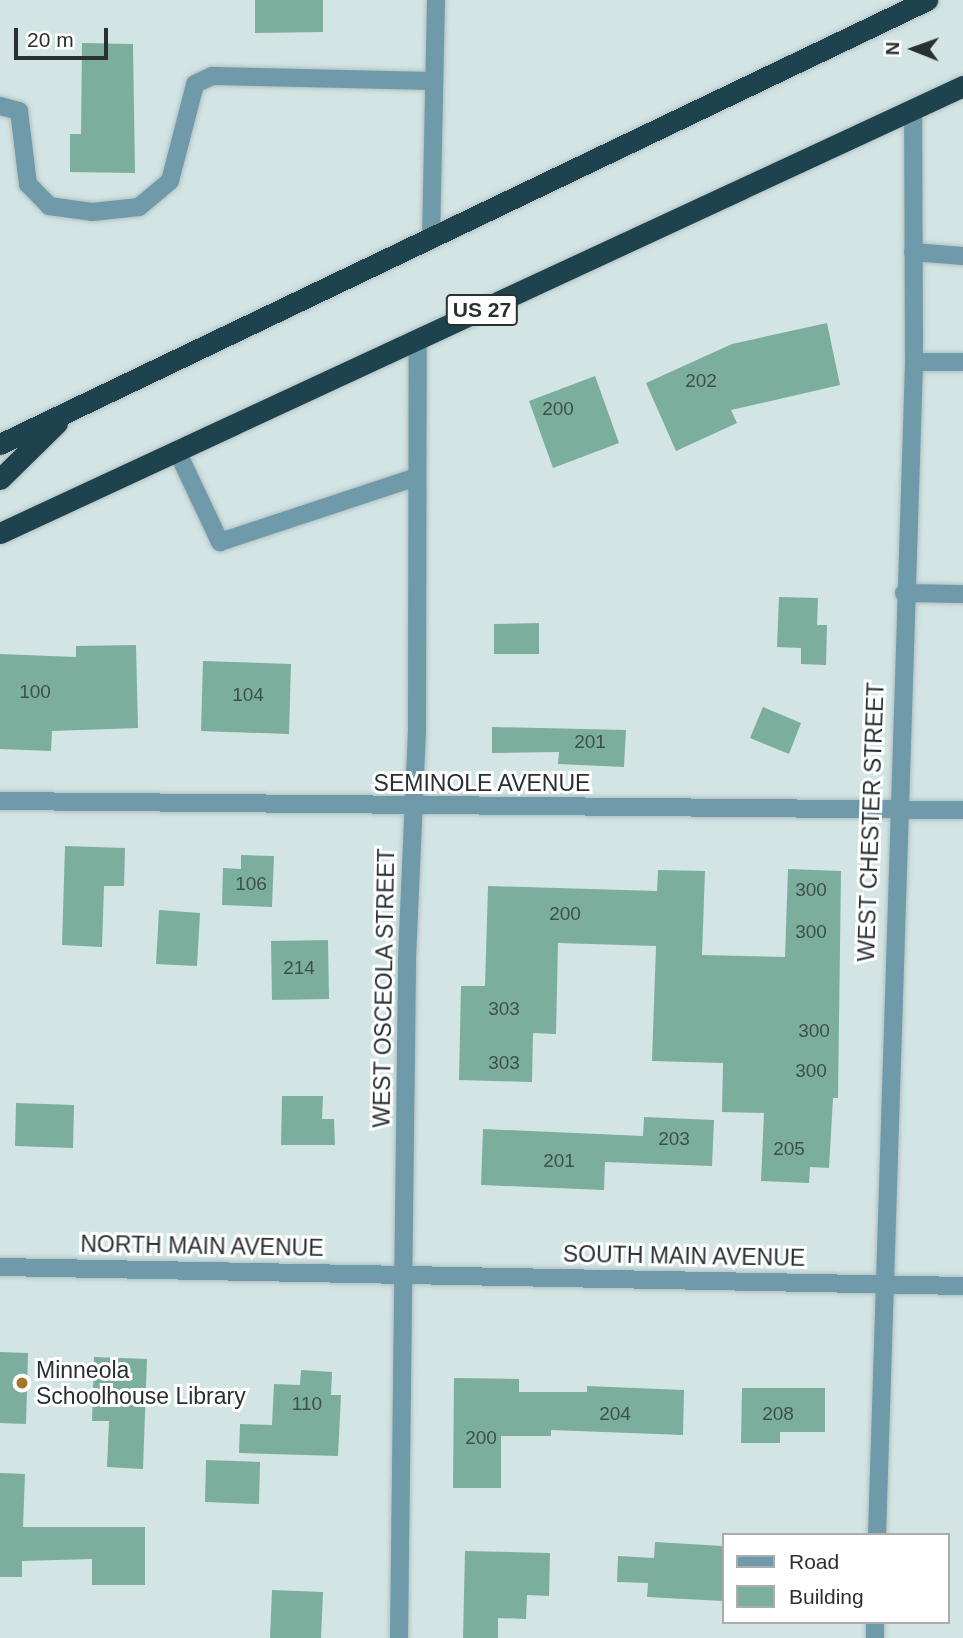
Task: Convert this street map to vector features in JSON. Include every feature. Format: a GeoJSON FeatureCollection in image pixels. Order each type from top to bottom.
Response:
{"type":"FeatureCollection","features":[{"type":"Feature","properties":{"kind":"highway"},"geometry":{"type":"LineString","coordinates":[[0,444],[431,239],[906,5],[927,0]]}},
{"type":"Feature","properties":{"kind":"highway","name":"US 27"},"geometry":{"type":"LineString","coordinates":[[0,533],[963,86]]}},
{"type":"Feature","properties":{"kind":"highway"},"geometry":{"type":"LineString","coordinates":[[0,479],[69,412]]}},
{"type":"Feature","properties":{"kind":"street"},"geometry":{"type":"LineString","coordinates":[[431,239],[436,0]]}},
{"type":"Feature","properties":{"kind":"street"},"geometry":{"type":"LineString","coordinates":[[0,106],[19,111],[28,184],[49,206],[92,212],[139,207],[170,181],[195,84],[212,76],[434,81]]}},
{"type":"Feature","properties":{"kind":"street","name":"WEST CHESTER STREET"},"geometry":{"type":"LineString","coordinates":[[877,1533],[897,809],[914,362],[913,110]]}},
{"type":"Feature","properties":{"kind":"street"},"geometry":{"type":"LineString","coordinates":[[914,252],[963,256]]}},
{"type":"Feature","properties":{"kind":"street","name":"WEST OSCEOLA STREET"},"geometry":{"type":"LineString","coordinates":[[399,1638],[418,340]]}},
{"type":"Feature","properties":{"kind":"street"},"geometry":{"type":"LineString","coordinates":[[914,362],[963,362]]}},
{"type":"Feature","properties":{"kind":"street"},"geometry":{"type":"LineString","coordinates":[[177,451],[220,542],[418,477]]}},
{"type":"Feature","properties":{"kind":"street"},"geometry":{"type":"LineString","coordinates":[[904,593],[963,594]]}},
{"type":"Feature","properties":{"kind":"street","name":"SEMINOLE AVENUE"},"geometry":{"type":"LineString","coordinates":[[0,801],[413,807],[963,810]]}},
{"type":"Feature","properties":{"kind":"street","name":"NORTH MAIN AVENUE"},"geometry":{"type":"LineString","coordinates":[[0,1267],[403,1275]]}},
{"type":"Feature","properties":{"kind":"street","name":"SOUTH MAIN AVENUE"},"geometry":{"type":"LineString","coordinates":[[403,1275],[963,1286]]}},
{"type":"Feature","properties":{"kind":"building"},"geometry":{"type":"Polygon","coordinates":[[[255,0],[323,0],[323,32],[255,33],[255,0]]]}},
{"type":"Feature","properties":{"kind":"building"},"geometry":{"type":"Polygon","coordinates":[[[82,43],[133,44],[135,173],[70,172],[70,134],[81,134],[82,43]]]}},
{"type":"Feature","properties":{"kind":"building"},"geometry":{"type":"Polygon","coordinates":[[[827,323],[840,385],[731,410],[737,423],[676,451],[646,383],[732,344],[827,323]]]}},
{"type":"Feature","properties":{"kind":"building"},"geometry":{"type":"Polygon","coordinates":[[[595,376],[619,443],[553,468],[529,401],[595,376]]]}},
{"type":"Feature","properties":{"kind":"building"},"geometry":{"type":"Polygon","coordinates":[[[779,597],[818,598],[817,625],[827,625],[826,665],[801,664],[801,648],[777,647],[779,597]]]}},
{"type":"Feature","properties":{"kind":"building"},"geometry":{"type":"Polygon","coordinates":[[[539,623],[539,654],[494,654],[494,624],[539,623]]]}},
{"type":"Feature","properties":{"kind":"building"},"geometry":{"type":"Polygon","coordinates":[[[136,645],[138,728],[52,731],[51,751],[0,749],[0,654],[76,657],[76,646],[136,645]]]}},
{"type":"Feature","properties":{"kind":"building"},"geometry":{"type":"Polygon","coordinates":[[[203,661],[291,664],[289,734],[201,731],[203,661]]]}},
{"type":"Feature","properties":{"kind":"building"},"geometry":{"type":"Polygon","coordinates":[[[763,707],[801,723],[789,754],[750,738],[763,707]]]}},
{"type":"Feature","properties":{"kind":"building"},"geometry":{"type":"Polygon","coordinates":[[[492,727],[626,730],[624,767],[558,764],[559,752],[492,753],[492,727]]]}},
{"type":"Feature","properties":{"kind":"building"},"geometry":{"type":"Polygon","coordinates":[[[65,846],[125,848],[124,886],[104,886],[102,947],[62,945],[65,846]]]}},
{"type":"Feature","properties":{"kind":"building"},"geometry":{"type":"Polygon","coordinates":[[[241,855],[274,856],[272,907],[222,905],[223,868],[241,869],[241,855]]]}},
{"type":"Feature","properties":{"kind":"building"},"geometry":{"type":"Polygon","coordinates":[[[788,869],[841,871],[838,1098],[833,1098],[829,1168],[810,1167],[809,1183],[761,1181],[764,1113],[722,1112],[723,1063],[652,1061],[656,946],[558,943],[556,1034],[533,1033],[532,1082],[459,1080],[461,986],[485,986],[488,886],[657,891],[658,870],[705,871],[702,955],[785,957],[788,869]]]}},
{"type":"Feature","properties":{"kind":"building"},"geometry":{"type":"Polygon","coordinates":[[[159,910],[200,913],[197,966],[156,964],[159,910]]]}},
{"type":"Feature","properties":{"kind":"building"},"geometry":{"type":"Polygon","coordinates":[[[328,940],[329,999],[272,1000],[271,941],[328,940]]]}},
{"type":"Feature","properties":{"kind":"building"},"geometry":{"type":"Polygon","coordinates":[[[282,1096],[323,1096],[322,1119],[334,1119],[335,1145],[281,1145],[282,1096]]]}},
{"type":"Feature","properties":{"kind":"building"},"geometry":{"type":"Polygon","coordinates":[[[16,1103],[74,1105],[73,1148],[15,1146],[16,1103]]]}},
{"type":"Feature","properties":{"kind":"building"},"geometry":{"type":"Polygon","coordinates":[[[644,1117],[714,1120],[712,1166],[605,1162],[604,1190],[481,1185],[483,1129],[643,1136],[644,1117]]]}},
{"type":"Feature","properties":{"kind":"building","name":"Minneola Schoolhouse Library"},"geometry":{"type":"Polygon","coordinates":[[[0,1352],[28,1353],[26,1424],[0,1423],[0,1352]]]}},
{"type":"Feature","properties":{"kind":"building"},"geometry":{"type":"Polygon","coordinates":[[[94,1357],[147,1359],[143,1469],[107,1467],[109,1421],[92,1421],[94,1357]]]}},
{"type":"Feature","properties":{"kind":"building"},"geometry":{"type":"Polygon","coordinates":[[[301,1370],[332,1372],[331,1395],[341,1395],[338,1456],[239,1453],[240,1424],[272,1425],[274,1384],[300,1385],[301,1370]]]}},
{"type":"Feature","properties":{"kind":"building"},"geometry":{"type":"Polygon","coordinates":[[[454,1378],[519,1379],[519,1392],[587,1392],[587,1386],[684,1390],[683,1435],[551,1430],[551,1436],[501,1436],[501,1488],[453,1488],[454,1378]]]}},
{"type":"Feature","properties":{"kind":"building"},"geometry":{"type":"Polygon","coordinates":[[[742,1388],[825,1388],[825,1432],[780,1432],[780,1443],[741,1443],[742,1388]]]}},
{"type":"Feature","properties":{"kind":"building"},"geometry":{"type":"Polygon","coordinates":[[[206,1460],[260,1462],[259,1504],[205,1502],[206,1460]]]}},
{"type":"Feature","properties":{"kind":"building"},"geometry":{"type":"Polygon","coordinates":[[[0,1473],[25,1474],[23,1527],[145,1527],[145,1585],[92,1585],[92,1559],[22,1561],[22,1577],[0,1577],[0,1473]]]}},
{"type":"Feature","properties":{"kind":"building"},"geometry":{"type":"Polygon","coordinates":[[[655,1542],[722,1546],[722,1601],[647,1597],[648,1583],[617,1582],[618,1556],[654,1558],[655,1542]]]}},
{"type":"Feature","properties":{"kind":"building"},"geometry":{"type":"Polygon","coordinates":[[[465,1551],[550,1553],[549,1596],[527,1595],[526,1619],[498,1618],[498,1638],[463,1638],[465,1551]]]}},
{"type":"Feature","properties":{"kind":"building"},"geometry":{"type":"Polygon","coordinates":[[[272,1590],[323,1592],[321,1638],[270,1638],[272,1590]]]}},
{"type":"Feature","properties":{"kind":"place","name":"Minneola Schoolhouse Library"},"geometry":{"type":"Point","coordinates":[22,1383]}}]}
